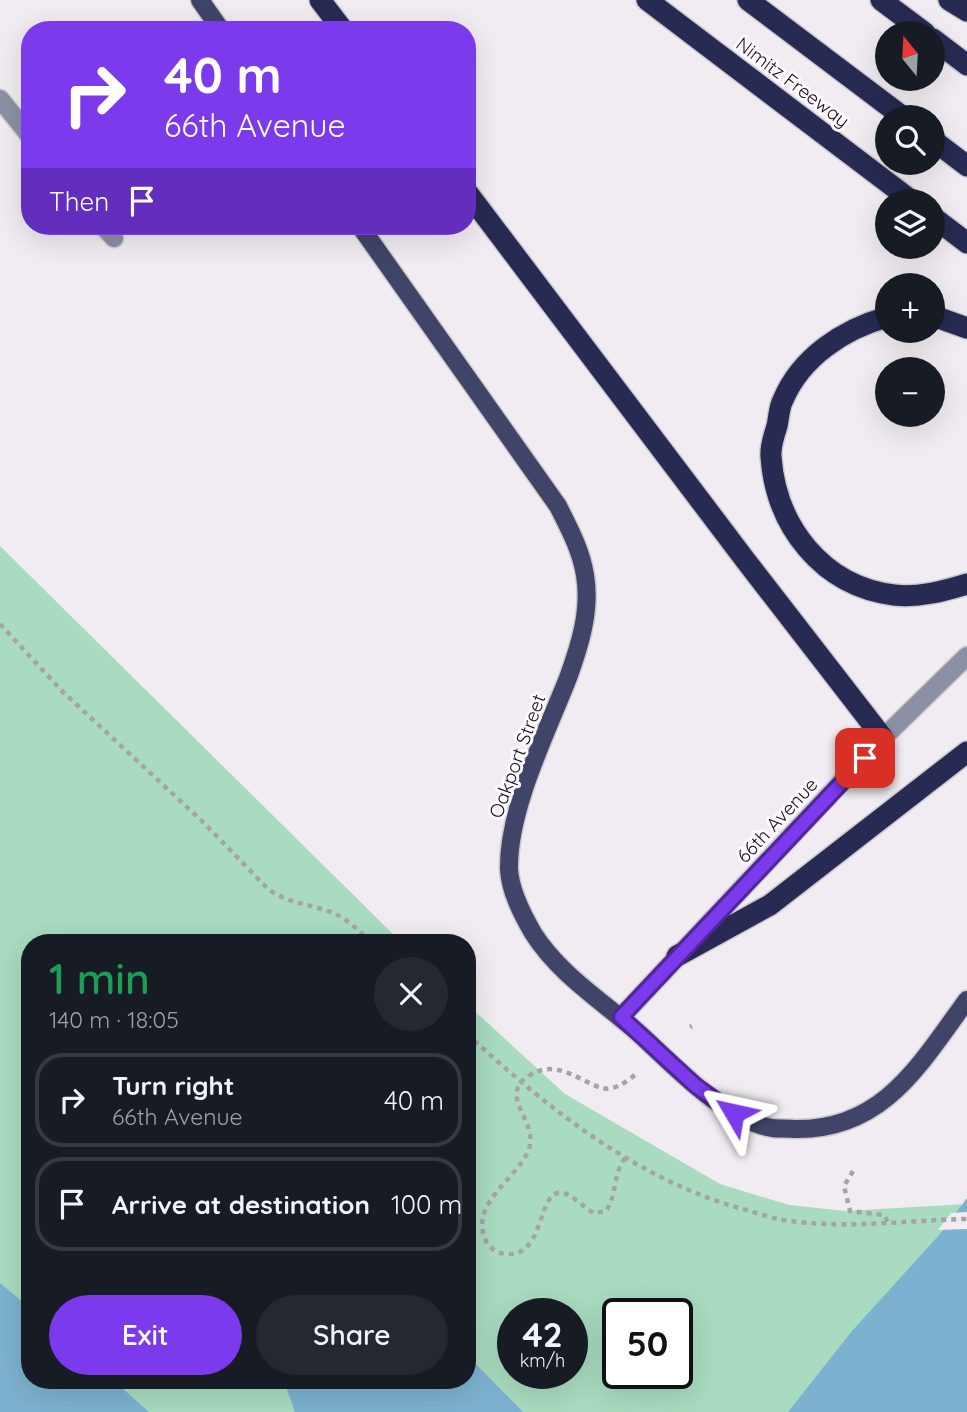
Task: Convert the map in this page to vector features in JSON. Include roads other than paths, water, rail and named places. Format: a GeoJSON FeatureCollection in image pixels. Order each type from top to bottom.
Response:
{"type":"FeatureCollection","features":[{"type":"Feature","properties":{"kind":"highway"},"geometry":{"type":"LineString","coordinates":[[320,0],[336,21]]}},
{"type":"Feature","properties":{"kind":"highway","name":"Nimitz Freeway"},"geometry":{"type":"LineString","coordinates":[[647,0],[896,189]]}},
{"type":"Feature","properties":{"kind":"highway","name":"Nimitz Freeway"},"geometry":{"type":"LineString","coordinates":[[748,0],[887,105]]}},
{"type":"Feature","properties":{"kind":"highway"},"geometry":{"type":"LineString","coordinates":[[881,0],[909,21]]}},
{"type":"Feature","properties":{"kind":"highway"},"geometry":{"type":"LineString","coordinates":[[948,0],[967,11]]}},
{"type":"Feature","properties":{"kind":"highway"},"geometry":{"type":"LineString","coordinates":[[945,48],[967,65]]}},
{"type":"Feature","properties":{"kind":"highway"},"geometry":{"type":"LineString","coordinates":[[945,149],[967,166]]}},
{"type":"Feature","properties":{"kind":"highway"},"geometry":{"type":"LineString","coordinates":[[476,204],[883,738]]}},
{"type":"Feature","properties":{"kind":"highway"},"geometry":{"type":"LineString","coordinates":[[945,226],[967,243]]}},
{"type":"Feature","properties":{"kind":"highway"},"geometry":{"type":"LineString","coordinates":[[945,320],[967,328]]}},
{"type":"Feature","properties":{"kind":"highway"},"geometry":{"type":"LineString","coordinates":[[875,321],[844,333],[807,362],[783,400],[770,454],[778,500],[800,542],[833,572],[859,587],[895,595],[941,592],[967,584]]}},
{"type":"Feature","properties":{"kind":"highway"},"geometry":{"type":"LineString","coordinates":[[677,956],[770,905],[967,752]]}},
{"type":"Feature","properties":{"kind":"main road"},"geometry":{"type":"LineString","coordinates":[[200,0],[215,21]]}},
{"type":"Feature","properties":{"kind":"main road","name":"Oakport Street"},"geometry":{"type":"LineString","coordinates":[[366,235],[558,506],[574,537],[586,575],[586,612],[579,649],[522,795],[512,833],[509,871],[517,902],[534,934],[562,968],[621,1017],[696,1086],[734,1113],[771,1128],[814,1129],[851,1121],[886,1100],[917,1067],[967,1000]]}},
{"type":"Feature","properties":{"kind":"street"},"geometry":{"type":"LineString","coordinates":[[0,99],[21,124]]}},
{"type":"Feature","properties":{"kind":"street","name":"66th Avenue"},"geometry":{"type":"LineString","coordinates":[[621,1017],[883,738],[967,656]]}},
{"type":"Feature","properties":{"kind":"water"},"geometry":{"type":"Polygon","coordinates":[[[967,1198],[967,1412],[788,1412],[852,1331],[940,1234],[967,1198]]]}},
{"type":"Feature","properties":{"kind":"water"},"geometry":{"type":"Polygon","coordinates":[[[0,1283],[21,1300],[21,1389],[123,1389],[149,1412],[0,1412],[0,1283]]]}},
{"type":"Feature","properties":{"kind":"water"},"geometry":{"type":"Polygon","coordinates":[[[476,1364],[497,1386],[497,1389],[500,1389],[523,1412],[295,1412],[287,1389],[476,1389],[476,1364]]]}}]}
